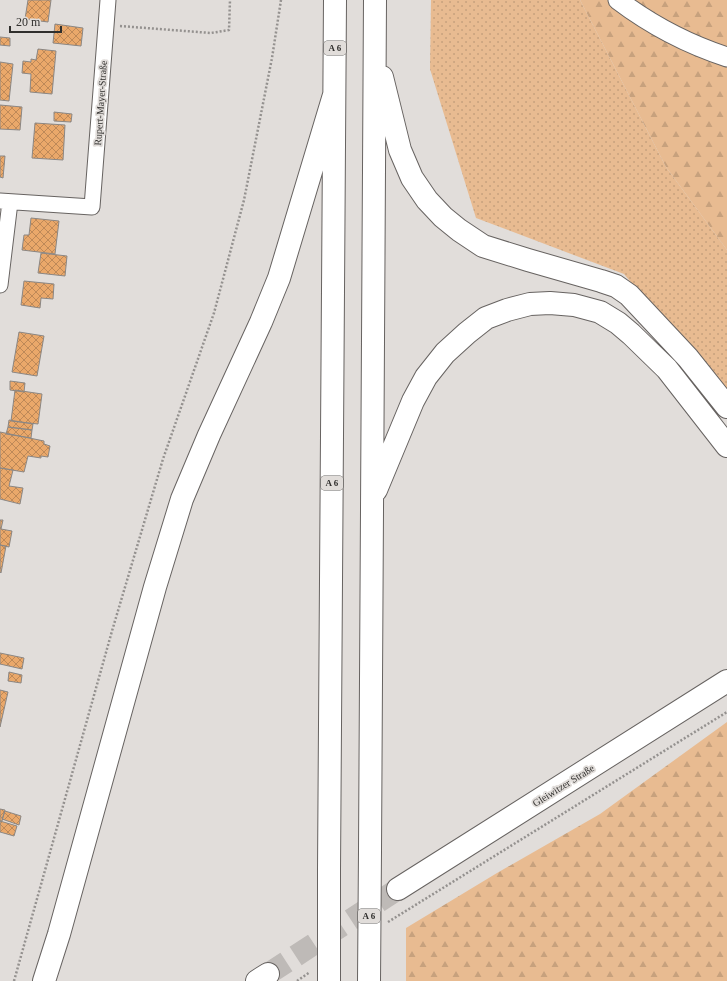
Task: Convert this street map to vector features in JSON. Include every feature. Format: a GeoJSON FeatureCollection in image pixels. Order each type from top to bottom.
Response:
{"type":"FeatureCollection","features":[{"type":"Feature","properties":{"kind":"main road","name":"A 6"},"geometry":{"type":"LineString","coordinates":[[321,975],[329,870],[335,0]]}},
{"type":"Feature","properties":{"kind":"main road","name":"A 6"},"geometry":{"type":"LineString","coordinates":[[369,981],[374,0]]}},
{"type":"Feature","properties":{"kind":"main road"},"geometry":{"type":"LineString","coordinates":[[374,42],[400,150],[412,178],[427,200],[442,217],[483,246],[616,286],[629,296],[688,358],[727,407]]}},
{"type":"Feature","properties":{"kind":"main road"},"geometry":{"type":"LineString","coordinates":[[44,981],[59,934],[165,554],[182,499],[206,442],[261,322],[279,278],[334,95]]}},
{"type":"Feature","properties":{"kind":"main road","name":"A 6"},"geometry":{"type":"LineString","coordinates":[[371,502],[413,401],[426,377],[445,353],[486,318],[507,310],[530,304],[550,303],[574,305],[600,312],[618,323],[632,334],[667,369],[727,446]]}},
{"type":"Feature","properties":{"kind":"main road","name":"Gleiwitzer Straße"},"geometry":{"type":"LineString","coordinates":[[398,889],[727,682]]}},
{"type":"Feature","properties":{"kind":"main road"},"geometry":{"type":"LineString","coordinates":[[59,934],[60,981]]}},
{"type":"Feature","properties":{"kind":"street","name":"Rupert-Mayer-Straße"},"geometry":{"type":"LineString","coordinates":[[5,202],[92,207],[108,0]]}},
{"type":"Feature","properties":{"kind":"street"},"geometry":{"type":"LineString","coordinates":[[618,0],[645,19],[675,36],[727,57]]}},
{"type":"Feature","properties":{"kind":"street"},"geometry":{"type":"LineString","coordinates":[[0,285],[5,202]]}},
{"type":"Feature","properties":{"kind":"path"},"geometry":{"type":"LineString","coordinates":[[106,24],[210,33],[229,30],[230,0]]}},
{"type":"Feature","properties":{"kind":"path"},"geometry":{"type":"LineString","coordinates":[[14,981],[112,631],[163,459],[214,313],[244,200],[272,58],[280,0]]}},
{"type":"Feature","properties":{"kind":"path"},"geometry":{"type":"LineString","coordinates":[[388,923],[727,712]]}},
{"type":"Feature","properties":{"kind":"path"},"geometry":{"type":"LineString","coordinates":[[297,981],[321,975]]}},
{"type":"Feature","properties":{"kind":"green space"},"geometry":{"type":"Polygon","coordinates":[[[431,0],[580,0],[666,167],[727,250],[727,397],[624,274],[476,218],[430,69],[431,0]]]}},
{"type":"Feature","properties":{"kind":"green space"},"geometry":{"type":"Polygon","coordinates":[[[580,0],[727,0],[727,250],[666,167],[580,0]]]}},
{"type":"Feature","properties":{"kind":"green space"},"geometry":{"type":"Polygon","coordinates":[[[727,722],[727,981],[406,981],[406,928],[497,873],[600,814],[727,722]]]}},
{"type":"Feature","properties":{"kind":"building"},"geometry":{"type":"Polygon","coordinates":[[[28,0],[51,0],[48,22],[25,19],[28,0]]]}},
{"type":"Feature","properties":{"kind":"building"},"geometry":{"type":"Polygon","coordinates":[[[55,24],[83,28],[81,46],[53,43],[55,24]]]}},
{"type":"Feature","properties":{"kind":"building"},"geometry":{"type":"Polygon","coordinates":[[[0,37],[10,38],[10,46],[0,45],[0,37]]]}},
{"type":"Feature","properties":{"kind":"building"},"geometry":{"type":"Polygon","coordinates":[[[38,49],[56,51],[52,94],[30,92],[31,74],[22,73],[23,61],[31,62],[31,59],[36,60],[38,49]]]}},
{"type":"Feature","properties":{"kind":"building"},"geometry":{"type":"Polygon","coordinates":[[[0,62],[13,64],[9,101],[0,100],[0,62]]]}},
{"type":"Feature","properties":{"kind":"building"},"geometry":{"type":"Polygon","coordinates":[[[0,105],[22,107],[20,130],[0,129],[0,105]]]}},
{"type":"Feature","properties":{"kind":"building"},"geometry":{"type":"Polygon","coordinates":[[[54,112],[72,114],[71,122],[54,121],[54,112]]]}},
{"type":"Feature","properties":{"kind":"building"},"geometry":{"type":"Polygon","coordinates":[[[35,123],[65,125],[63,160],[32,158],[35,123]]]}},
{"type":"Feature","properties":{"kind":"building"},"geometry":{"type":"Polygon","coordinates":[[[0,156],[5,156],[3,178],[0,177],[0,156]]]}},
{"type":"Feature","properties":{"kind":"building"},"geometry":{"type":"Polygon","coordinates":[[[31,218],[59,221],[55,254],[22,250],[24,235],[29,235],[31,218]]]}},
{"type":"Feature","properties":{"kind":"building"},"geometry":{"type":"Polygon","coordinates":[[[41,253],[67,256],[65,276],[38,273],[41,253]]]}},
{"type":"Feature","properties":{"kind":"building"},"geometry":{"type":"Polygon","coordinates":[[[24,281],[54,284],[53,299],[41,298],[40,308],[21,305],[24,281]]]}},
{"type":"Feature","properties":{"kind":"building"},"geometry":{"type":"Polygon","coordinates":[[[19,332],[44,336],[37,376],[12,372],[19,332]]]}},
{"type":"Feature","properties":{"kind":"building"},"geometry":{"type":"Polygon","coordinates":[[[10,381],[25,383],[24,392],[10,390],[10,381]]]}},
{"type":"Feature","properties":{"kind":"building"},"geometry":{"type":"Polygon","coordinates":[[[15,390],[42,394],[38,424],[11,421],[15,390]]]}},
{"type":"Feature","properties":{"kind":"building"},"geometry":{"type":"Polygon","coordinates":[[[9,420],[33,424],[32,430],[8,427],[9,420]]]}},
{"type":"Feature","properties":{"kind":"building"},"geometry":{"type":"Polygon","coordinates":[[[8,427],[32,430],[31,438],[6,434],[8,427]]]}},
{"type":"Feature","properties":{"kind":"building"},"geometry":{"type":"Polygon","coordinates":[[[0,432],[44,441],[44,444],[50,446],[48,457],[41,456],[41,458],[28,456],[24,472],[0,468],[0,432]]]}},
{"type":"Feature","properties":{"kind":"building"},"geometry":{"type":"Polygon","coordinates":[[[0,468],[13,470],[9,486],[23,488],[20,504],[0,499],[0,468]]]}},
{"type":"Feature","properties":{"kind":"building"},"geometry":{"type":"Polygon","coordinates":[[[0,520],[3,520],[1,529],[12,531],[9,547],[0,545],[0,520]]]}},
{"type":"Feature","properties":{"kind":"building"},"geometry":{"type":"Polygon","coordinates":[[[0,545],[6,546],[1,573],[0,572],[0,545]]]}},
{"type":"Feature","properties":{"kind":"building"},"geometry":{"type":"Polygon","coordinates":[[[0,653],[24,658],[22,669],[0,664],[0,653]]]}},
{"type":"Feature","properties":{"kind":"building"},"geometry":{"type":"Polygon","coordinates":[[[9,672],[22,675],[21,683],[8,681],[9,672]]]}},
{"type":"Feature","properties":{"kind":"building"},"geometry":{"type":"Polygon","coordinates":[[[0,690],[8,692],[0,727],[0,690]]]}},
{"type":"Feature","properties":{"kind":"building"},"geometry":{"type":"Polygon","coordinates":[[[0,809],[5,810],[2,821],[0,821],[0,809]]]}},
{"type":"Feature","properties":{"kind":"building"},"geometry":{"type":"Polygon","coordinates":[[[5,811],[21,816],[19,825],[2,819],[5,811]]]}},
{"type":"Feature","properties":{"kind":"building"},"geometry":{"type":"Polygon","coordinates":[[[0,821],[17,826],[14,836],[0,832],[0,821]]]}},
{"type":"Feature","properties":{"kind":"tunnel"},"geometry":{"type":"LineString","coordinates":[[268,974],[398,889]]}}]}
